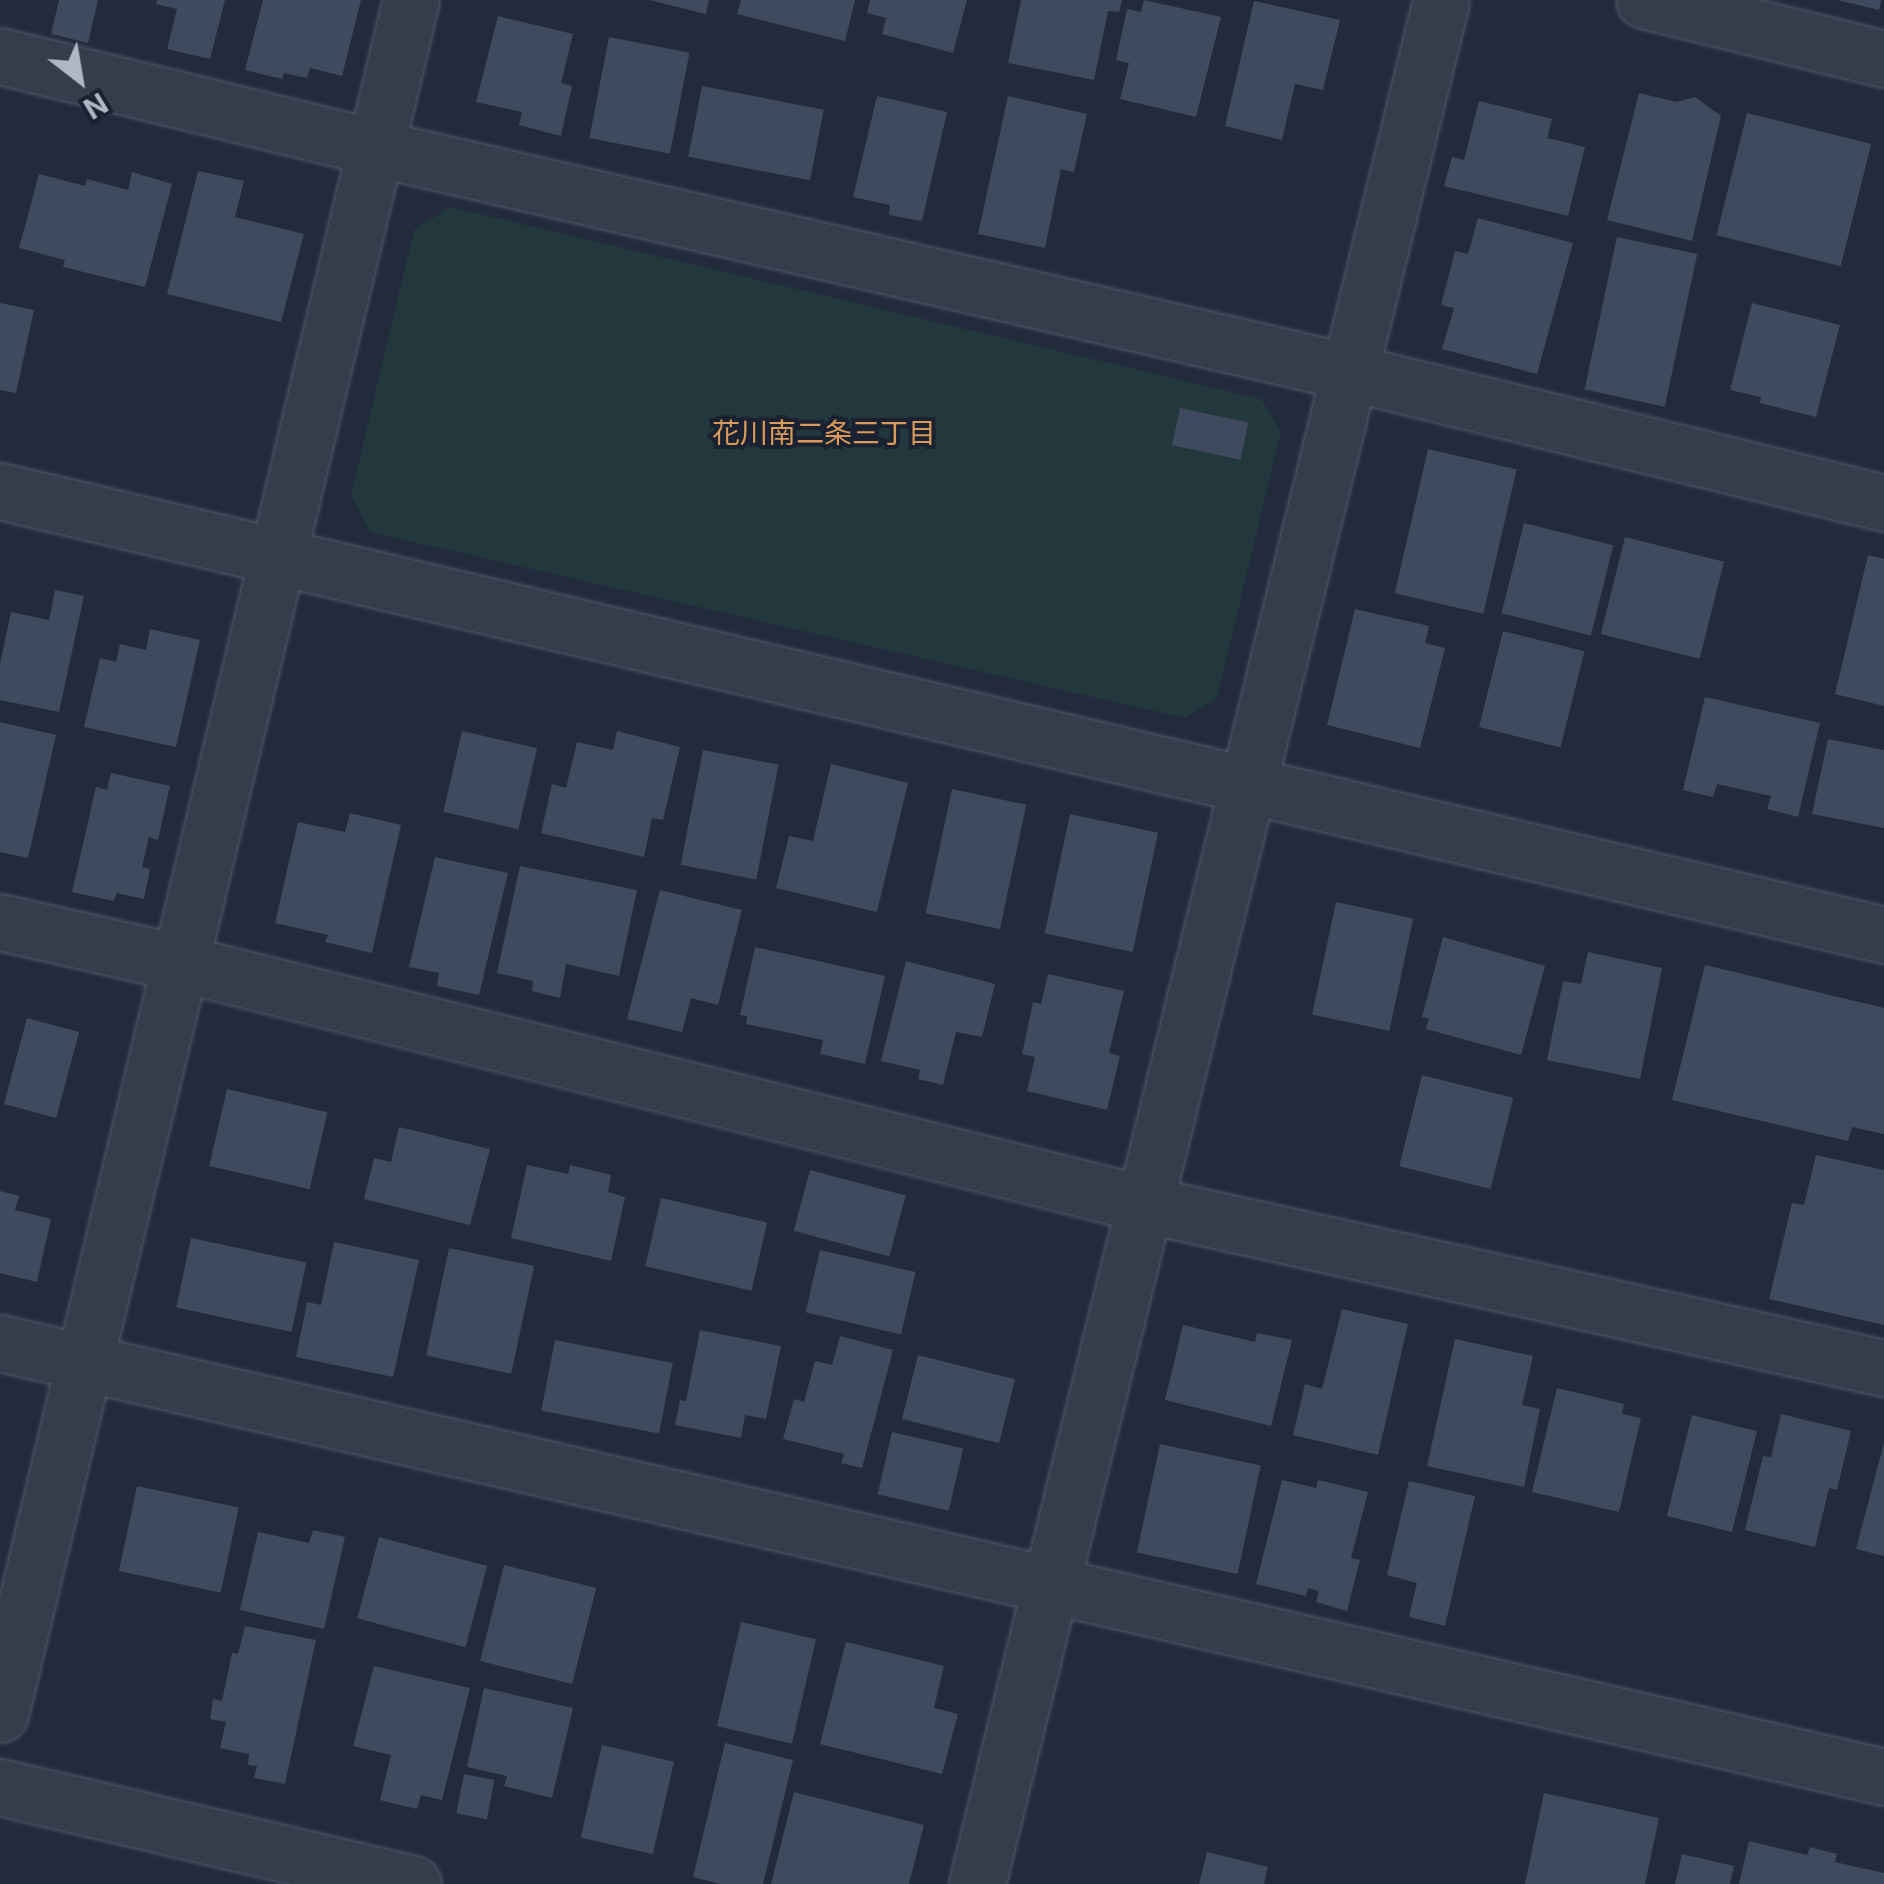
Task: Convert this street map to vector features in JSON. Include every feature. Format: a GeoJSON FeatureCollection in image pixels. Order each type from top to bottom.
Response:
{"type":"FeatureCollection","features":[{"type":"Feature","properties":{"kind":"street"},"geometry":{"type":"LineString","coordinates":[[0,1714],[411,0]]}},
{"type":"Feature","properties":{"kind":"street"},"geometry":{"type":"LineString","coordinates":[[977,1884],[1441,0]]}},
{"type":"Feature","properties":{"kind":"street"},"geometry":{"type":"LineString","coordinates":[[1644,0],[1884,60]]}},
{"type":"Feature","properties":{"kind":"street"},"geometry":{"type":"LineString","coordinates":[[0,56],[376,148],[1349,372],[1884,503]]}},
{"type":"Feature","properties":{"kind":"street"},"geometry":{"type":"LineString","coordinates":[[0,491],[1247,788],[1884,935]]}},
{"type":"Feature","properties":{"kind":"street"},"geometry":{"type":"LineString","coordinates":[[0,922],[180,962],[1144,1204],[1884,1368]]}},
{"type":"Feature","properties":{"kind":"street"},"geometry":{"type":"LineString","coordinates":[[0,1343],[1050,1588],[1884,1777]]}},
{"type":"Feature","properties":{"kind":"street"},"geometry":{"type":"LineString","coordinates":[[0,1787],[413,1884]]}},
{"type":"Feature","properties":{"kind":"green space"},"geometry":{"type":"Polygon","coordinates":[[[450,207],[1261,399],[1281,431],[1217,698],[1185,718],[370,532],[351,495],[414,230],[450,207]]]}},
{"type":"Feature","properties":{"kind":"building"},"geometry":{"type":"Polygon","coordinates":[[[59,0],[98,0],[88,43],[51,34],[59,0]]]}},
{"type":"Feature","properties":{"kind":"building"},"geometry":{"type":"Polygon","coordinates":[[[157,0],[225,0],[210,59],[167,49],[177,9],[156,4],[157,0]]]}},
{"type":"Feature","properties":{"kind":"building"},"geometry":{"type":"Polygon","coordinates":[[[263,0],[361,0],[342,76],[310,68],[307,78],[284,73],[282,79],[245,70],[263,0]]]}},
{"type":"Feature","properties":{"kind":"building"},"geometry":{"type":"Polygon","coordinates":[[[650,0],[709,0],[706,14],[650,0]]]}},
{"type":"Feature","properties":{"kind":"building"},"geometry":{"type":"Polygon","coordinates":[[[741,0],[855,0],[845,41],[737,14],[741,0]]]}},
{"type":"Feature","properties":{"kind":"building"},"geometry":{"type":"Polygon","coordinates":[[[870,0],[967,0],[953,53],[882,34],[886,18],[867,13],[870,0]]]}},
{"type":"Feature","properties":{"kind":"building"},"geometry":{"type":"Polygon","coordinates":[[[1021,0],[1122,0],[1119,12],[1108,11],[1094,80],[1008,63],[1021,0]]]}},
{"type":"Feature","properties":{"kind":"building"},"geometry":{"type":"Polygon","coordinates":[[[1144,0],[1221,17],[1196,117],[1120,99],[1129,63],[1116,60],[1127,9],[1141,12],[1144,0]]]}},
{"type":"Feature","properties":{"kind":"building"},"geometry":{"type":"Polygon","coordinates":[[[1837,0],[1881,0],[1879,10],[1837,0]]]}},
{"type":"Feature","properties":{"kind":"building"},"geometry":{"type":"Polygon","coordinates":[[[1254,1],[1340,20],[1323,90],[1295,84],[1282,140],[1225,126],[1254,1]]]}},
{"type":"Feature","properties":{"kind":"building"},"geometry":{"type":"Polygon","coordinates":[[[498,16],[573,34],[561,83],[572,86],[561,136],[519,125],[522,112],[476,102],[498,16]]]}},
{"type":"Feature","properties":{"kind":"building"},"geometry":{"type":"Polygon","coordinates":[[[609,37],[689,53],[670,154],[589,138],[609,37]]]}},
{"type":"Feature","properties":{"kind":"building"},"geometry":{"type":"Polygon","coordinates":[[[702,86],[824,110],[810,180],[688,157],[702,86]]]}},
{"type":"Feature","properties":{"kind":"building"},"geometry":{"type":"Polygon","coordinates":[[[1639,93],[1676,102],[1695,97],[1721,116],[1692,241],[1607,220],[1639,93]]]}},
{"type":"Feature","properties":{"kind":"building"},"geometry":{"type":"Polygon","coordinates":[[[877,96],[947,112],[922,221],[889,215],[890,205],[853,197],[877,96]]]}},
{"type":"Feature","properties":{"kind":"building"},"geometry":{"type":"Polygon","coordinates":[[[1008,96],[1087,114],[1074,172],[1061,169],[1045,248],[978,234],[1008,96]]]}},
{"type":"Feature","properties":{"kind":"building"},"geometry":{"type":"Polygon","coordinates":[[[1479,101],[1552,119],[1547,138],[1585,147],[1568,216],[1444,186],[1452,157],[1464,160],[1479,101]]]}},
{"type":"Feature","properties":{"kind":"building"},"geometry":{"type":"Polygon","coordinates":[[[1747,113],[1871,144],[1841,266],[1717,235],[1747,113]]]}},
{"type":"Feature","properties":{"kind":"building"},"geometry":{"type":"Polygon","coordinates":[[[198,171],[244,181],[235,217],[304,234],[281,322],[167,294],[198,171]]]}},
{"type":"Feature","properties":{"kind":"building"},"geometry":{"type":"Polygon","coordinates":[[[132,172],[172,184],[145,287],[63,267],[65,260],[19,248],[39,174],[85,186],[87,179],[128,190],[132,172]]]}},
{"type":"Feature","properties":{"kind":"building"},"geometry":{"type":"Polygon","coordinates":[[[1478,218],[1573,243],[1537,374],[1442,349],[1454,308],[1441,305],[1455,251],[1468,254],[1478,218]]]}},
{"type":"Feature","properties":{"kind":"building"},"geometry":{"type":"Polygon","coordinates":[[[1617,237],[1697,254],[1665,407],[1585,390],[1617,237]]]}},
{"type":"Feature","properties":{"kind":"building"},"geometry":{"type":"Polygon","coordinates":[[[0,303],[34,310],[16,393],[0,390],[0,303]]]}},
{"type":"Feature","properties":{"kind":"building"},"geometry":{"type":"Polygon","coordinates":[[[1752,303],[1840,325],[1816,417],[1760,403],[1761,397],[1730,390],[1752,303]]]}},
{"type":"Feature","properties":{"kind":"building"},"geometry":{"type":"Polygon","coordinates":[[[1180,408],[1248,423],[1241,460],[1172,445],[1180,408]]]}},
{"type":"Feature","properties":{"kind":"building"},"geometry":{"type":"Polygon","coordinates":[[[1428,449],[1517,469],[1483,614],[1395,593],[1428,449]]]}},
{"type":"Feature","properties":{"kind":"building"},"geometry":{"type":"Polygon","coordinates":[[[1524,523],[1613,545],[1591,635],[1502,613],[1524,523]]]}},
{"type":"Feature","properties":{"kind":"building"},"geometry":{"type":"Polygon","coordinates":[[[1625,537],[1724,562],[1700,659],[1601,634],[1625,537]]]}},
{"type":"Feature","properties":{"kind":"building"},"geometry":{"type":"Polygon","coordinates":[[[1868,555],[1884,559],[1884,706],[1835,694],[1868,555]]]}},
{"type":"Feature","properties":{"kind":"building"},"geometry":{"type":"Polygon","coordinates":[[[55,590],[84,596],[59,712],[0,700],[0,664],[11,612],[49,620],[55,590]]]}},
{"type":"Feature","properties":{"kind":"building"},"geometry":{"type":"Polygon","coordinates":[[[1355,609],[1429,626],[1425,643],[1445,648],[1420,748],[1327,725],[1355,609]]]}},
{"type":"Feature","properties":{"kind":"building"},"geometry":{"type":"Polygon","coordinates":[[[150,629],[200,640],[176,747],[84,727],[100,658],[116,662],[120,644],[146,650],[150,629]]]}},
{"type":"Feature","properties":{"kind":"building"},"geometry":{"type":"Polygon","coordinates":[[[1503,631],[1585,651],[1561,747],[1479,727],[1503,631]]]}},
{"type":"Feature","properties":{"kind":"building"},"geometry":{"type":"Polygon","coordinates":[[[1705,697],[1820,723],[1798,817],[1767,809],[1771,796],[1717,784],[1713,797],[1683,790],[1705,697]]]}},
{"type":"Feature","properties":{"kind":"building"},"geometry":{"type":"Polygon","coordinates":[[[0,722],[56,735],[28,858],[0,852],[0,722]]]}},
{"type":"Feature","properties":{"kind":"building"},"geometry":{"type":"Polygon","coordinates":[[[462,731],[537,748],[518,829],[443,812],[462,731]]]}},
{"type":"Feature","properties":{"kind":"building"},"geometry":{"type":"Polygon","coordinates":[[[617,731],[680,747],[663,820],[652,818],[644,857],[541,833],[552,784],[566,788],[577,742],[613,750],[617,731]]]}},
{"type":"Feature","properties":{"kind":"building"},"geometry":{"type":"Polygon","coordinates":[[[1828,739],[1884,750],[1884,828],[1812,814],[1828,739]]]}},
{"type":"Feature","properties":{"kind":"building"},"geometry":{"type":"Polygon","coordinates":[[[703,750],[779,765],[756,880],[681,865],[703,750]]]}},
{"type":"Feature","properties":{"kind":"building"},"geometry":{"type":"Polygon","coordinates":[[[831,764],[908,783],[877,912],[776,888],[789,836],[813,841],[831,764]]]}},
{"type":"Feature","properties":{"kind":"building"},"geometry":{"type":"Polygon","coordinates":[[[111,773],[170,786],[158,840],[149,837],[142,867],[150,869],[144,899],[117,893],[114,901],[72,892],[96,787],[107,790],[111,773]]]}},
{"type":"Feature","properties":{"kind":"building"},"geometry":{"type":"Polygon","coordinates":[[[952,789],[1026,805],[1000,929],[926,913],[952,789]]]}},
{"type":"Feature","properties":{"kind":"building"},"geometry":{"type":"Polygon","coordinates":[[[350,813],[401,825],[372,953],[325,942],[328,935],[275,923],[298,822],[345,832],[350,813]]]}},
{"type":"Feature","properties":{"kind":"building"},"geometry":{"type":"Polygon","coordinates":[[[1070,814],[1158,833],[1133,952],[1045,933],[1070,814]]]}},
{"type":"Feature","properties":{"kind":"building"},"geometry":{"type":"Polygon","coordinates":[[[435,857],[508,873],[479,995],[437,986],[439,973],[409,967],[435,857]]]}},
{"type":"Feature","properties":{"kind":"building"},"geometry":{"type":"Polygon","coordinates":[[[520,866],[637,890],[619,976],[566,964],[560,998],[532,991],[533,981],[497,973],[520,866]]]}},
{"type":"Feature","properties":{"kind":"building"},"geometry":{"type":"Polygon","coordinates":[[[660,890],[742,910],[718,1005],[691,998],[682,1032],[627,1019],[660,890]]]}},
{"type":"Feature","properties":{"kind":"building"},"geometry":{"type":"Polygon","coordinates":[[[1336,902],[1413,918],[1389,1031],[1312,1014],[1336,902]]]}},
{"type":"Feature","properties":{"kind":"building"},"geometry":{"type":"Polygon","coordinates":[[[1443,937],[1545,966],[1521,1055],[1426,1029],[1429,1018],[1422,1017],[1443,937]]]}},
{"type":"Feature","properties":{"kind":"building"},"geometry":{"type":"Polygon","coordinates":[[[755,947],[885,976],[865,1064],[820,1054],[823,1040],[746,1024],[747,1016],[740,1015],[755,947]]]}},
{"type":"Feature","properties":{"kind":"building"},"geometry":{"type":"Polygon","coordinates":[[[1588,952],[1662,968],[1640,1079],[1547,1060],[1563,981],[1581,984],[1588,952]]]}},
{"type":"Feature","properties":{"kind":"building"},"geometry":{"type":"Polygon","coordinates":[[[906,961],[995,984],[982,1037],[956,1032],[943,1085],[918,1079],[920,1070],[881,1061],[906,961]]]}},
{"type":"Feature","properties":{"kind":"building"},"geometry":{"type":"Polygon","coordinates":[[[1705,965],[1884,1008],[1884,1134],[1852,1127],[1848,1141],[1672,1100],[1705,965]]]}},
{"type":"Feature","properties":{"kind":"building"},"geometry":{"type":"Polygon","coordinates":[[[1048,974],[1124,991],[1109,1053],[1120,1056],[1107,1110],[1027,1091],[1035,1057],[1022,1054],[1033,1002],[1041,1004],[1048,974]]]}},
{"type":"Feature","properties":{"kind":"building"},"geometry":{"type":"Polygon","coordinates":[[[27,1018],[79,1032],[56,1118],[4,1104],[27,1018]]]}},
{"type":"Feature","properties":{"kind":"building"},"geometry":{"type":"Polygon","coordinates":[[[1422,1075],[1513,1098],[1490,1189],[1399,1166],[1422,1075]]]}},
{"type":"Feature","properties":{"kind":"building"},"geometry":{"type":"Polygon","coordinates":[[[227,1089],[327,1112],[310,1189],[209,1166],[227,1089]]]}},
{"type":"Feature","properties":{"kind":"building"},"geometry":{"type":"Polygon","coordinates":[[[399,1127],[490,1149],[470,1225],[364,1199],[374,1158],[391,1162],[399,1127]]]}},
{"type":"Feature","properties":{"kind":"building"},"geometry":{"type":"Polygon","coordinates":[[[1816,1155],[1884,1170],[1884,1325],[1769,1299],[1792,1203],[1804,1205],[1816,1155]]]}},
{"type":"Feature","properties":{"kind":"building"},"geometry":{"type":"Polygon","coordinates":[[[527,1165],[568,1174],[570,1165],[611,1175],[608,1192],[625,1197],[611,1261],[511,1238],[527,1165]]]}},
{"type":"Feature","properties":{"kind":"building"},"geometry":{"type":"Polygon","coordinates":[[[810,1170],[906,1196],[889,1256],[794,1231],[810,1170]]]}},
{"type":"Feature","properties":{"kind":"building"},"geometry":{"type":"Polygon","coordinates":[[[0,1191],[19,1196],[15,1210],[51,1219],[37,1282],[0,1273],[0,1191]]]}},
{"type":"Feature","properties":{"kind":"building"},"geometry":{"type":"Polygon","coordinates":[[[661,1198],[767,1223],[751,1291],[645,1266],[661,1198]]]}},
{"type":"Feature","properties":{"kind":"building"},"geometry":{"type":"Polygon","coordinates":[[[191,1238],[306,1263],[292,1332],[176,1307],[191,1238]]]}},
{"type":"Feature","properties":{"kind":"building"},"geometry":{"type":"Polygon","coordinates":[[[334,1242],[419,1260],[393,1377],[296,1357],[307,1302],[321,1305],[334,1242]]]}},
{"type":"Feature","properties":{"kind":"building"},"geometry":{"type":"Polygon","coordinates":[[[449,1248],[534,1266],[511,1374],[426,1356],[449,1248]]]}},
{"type":"Feature","properties":{"kind":"building"},"geometry":{"type":"Polygon","coordinates":[[[820,1250],[915,1272],[901,1334],[806,1312],[820,1250]]]}},
{"type":"Feature","properties":{"kind":"building"},"geometry":{"type":"Polygon","coordinates":[[[1342,1309],[1408,1324],[1378,1455],[1293,1435],[1305,1384],[1322,1389],[1342,1309]]]}},
{"type":"Feature","properties":{"kind":"building"},"geometry":{"type":"Polygon","coordinates":[[[1183,1325],[1255,1342],[1257,1333],[1292,1340],[1271,1426],[1165,1400],[1183,1325]]]}},
{"type":"Feature","properties":{"kind":"building"},"geometry":{"type":"Polygon","coordinates":[[[700,1330],[781,1346],[766,1419],[745,1415],[741,1438],[675,1425],[680,1400],[686,1401],[700,1330]]]}},
{"type":"Feature","properties":{"kind":"building"},"geometry":{"type":"Polygon","coordinates":[[[840,1336],[893,1350],[862,1468],[841,1463],[844,1454],[783,1439],[794,1399],[804,1402],[815,1361],[832,1365],[840,1336]]]}},
{"type":"Feature","properties":{"kind":"building"},"geometry":{"type":"Polygon","coordinates":[[[1455,1339],[1533,1356],[1522,1405],[1540,1409],[1524,1487],[1427,1466],[1455,1339]]]}},
{"type":"Feature","properties":{"kind":"building"},"geometry":{"type":"Polygon","coordinates":[[[555,1340],[673,1363],[659,1434],[541,1411],[555,1340]]]}},
{"type":"Feature","properties":{"kind":"building"},"geometry":{"type":"Polygon","coordinates":[[[918,1355],[1015,1379],[999,1443],[902,1419],[918,1355]]]}},
{"type":"Feature","properties":{"kind":"building"},"geometry":{"type":"Polygon","coordinates":[[[1557,1388],[1624,1404],[1622,1414],[1641,1418],[1619,1512],[1532,1492],[1557,1388]]]}},
{"type":"Feature","properties":{"kind":"building"},"geometry":{"type":"Polygon","coordinates":[[[1781,1414],[1851,1431],[1837,1490],[1829,1488],[1815,1547],[1745,1530],[1763,1456],[1771,1457],[1781,1414]]]}},
{"type":"Feature","properties":{"kind":"building"},"geometry":{"type":"Polygon","coordinates":[[[1692,1415],[1757,1431],[1732,1532],[1667,1516],[1692,1415]]]}},
{"type":"Feature","properties":{"kind":"building"},"geometry":{"type":"Polygon","coordinates":[[[892,1432],[963,1448],[949,1511],[878,1494],[892,1432]]]}},
{"type":"Feature","properties":{"kind":"building"},"geometry":{"type":"Polygon","coordinates":[[[1884,1443],[1884,1556],[1856,1549],[1884,1443]]]}},
{"type":"Feature","properties":{"kind":"building"},"geometry":{"type":"Polygon","coordinates":[[[1160,1444],[1261,1465],[1238,1574],[1137,1553],[1160,1444]]]}},
{"type":"Feature","properties":{"kind":"building"},"geometry":{"type":"Polygon","coordinates":[[[1282,1480],[1316,1488],[1318,1480],[1368,1492],[1351,1558],[1360,1560],[1347,1611],[1316,1602],[1319,1591],[1308,1588],[1306,1596],[1256,1584],[1282,1480]]]}},
{"type":"Feature","properties":{"kind":"building"},"geometry":{"type":"Polygon","coordinates":[[[1409,1481],[1475,1496],[1445,1626],[1409,1617],[1417,1583],[1387,1575],[1409,1481]]]}},
{"type":"Feature","properties":{"kind":"building"},"geometry":{"type":"Polygon","coordinates":[[[137,1486],[239,1508],[221,1593],[119,1571],[137,1486]]]}},
{"type":"Feature","properties":{"kind":"building"},"geometry":{"type":"Polygon","coordinates":[[[313,1530],[345,1537],[324,1629],[240,1610],[258,1532],[309,1543],[313,1530]]]}},
{"type":"Feature","properties":{"kind":"building"},"geometry":{"type":"Polygon","coordinates":[[[379,1537],[487,1566],[465,1647],[357,1618],[379,1537]]]}},
{"type":"Feature","properties":{"kind":"building"},"geometry":{"type":"Polygon","coordinates":[[[504,1565],[596,1588],[572,1684],[480,1661],[504,1565]]]}},
{"type":"Feature","properties":{"kind":"building"},"geometry":{"type":"Polygon","coordinates":[[[741,1622],[816,1639],[792,1744],[717,1726],[741,1622]]]}},
{"type":"Feature","properties":{"kind":"building"},"geometry":{"type":"Polygon","coordinates":[[[245,1626],[316,1640],[285,1784],[254,1778],[257,1766],[248,1765],[249,1754],[220,1748],[226,1722],[210,1719],[213,1699],[222,1701],[232,1653],[238,1654],[245,1626]]]}},
{"type":"Feature","properties":{"kind":"building"},"geometry":{"type":"Polygon","coordinates":[[[846,1642],[944,1666],[934,1708],[958,1714],[942,1774],[820,1744],[846,1642]]]}},
{"type":"Feature","properties":{"kind":"building"},"geometry":{"type":"Polygon","coordinates":[[[374,1666],[470,1688],[442,1800],[421,1795],[417,1809],[380,1800],[391,1755],[353,1746],[374,1666]]]}},
{"type":"Feature","properties":{"kind":"building"},"geometry":{"type":"Polygon","coordinates":[[[484,1688],[573,1708],[552,1798],[504,1786],[507,1776],[467,1767],[484,1688]]]}},
{"type":"Feature","properties":{"kind":"building"},"geometry":{"type":"Polygon","coordinates":[[[725,1743],[793,1760],[763,1884],[720,1884],[693,1877],[725,1743]]]}},
{"type":"Feature","properties":{"kind":"building"},"geometry":{"type":"Polygon","coordinates":[[[602,1745],[674,1762],[653,1854],[581,1838],[602,1745]]]}},
{"type":"Feature","properties":{"kind":"building"},"geometry":{"type":"Polygon","coordinates":[[[464,1774],[494,1780],[487,1819],[456,1813],[464,1774]]]}},
{"type":"Feature","properties":{"kind":"building"},"geometry":{"type":"Polygon","coordinates":[[[794,1792],[924,1825],[909,1884],[771,1884],[794,1792]]]}},
{"type":"Feature","properties":{"kind":"building"},"geometry":{"type":"Polygon","coordinates":[[[1544,1793],[1659,1818],[1645,1884],[1525,1884],[1544,1793]]]}},
{"type":"Feature","properties":{"kind":"building"},"geometry":{"type":"Polygon","coordinates":[[[1749,1841],[1807,1855],[1810,1847],[1837,1854],[1835,1862],[1884,1873],[1884,1884],[1739,1884],[1749,1841]]]}},
{"type":"Feature","properties":{"kind":"building"},"geometry":{"type":"Polygon","coordinates":[[[1207,1852],[1268,1867],[1264,1884],[1199,1884],[1207,1852]]]}},
{"type":"Feature","properties":{"kind":"building"},"geometry":{"type":"Polygon","coordinates":[[[1682,1854],[1734,1866],[1730,1884],[1675,1884],[1682,1854]]]}},
{"type":"Feature","properties":{"kind":"district","name":"花川南二条三丁目"},"geometry":{"type":"Point","coordinates":[824,433]}}]}
